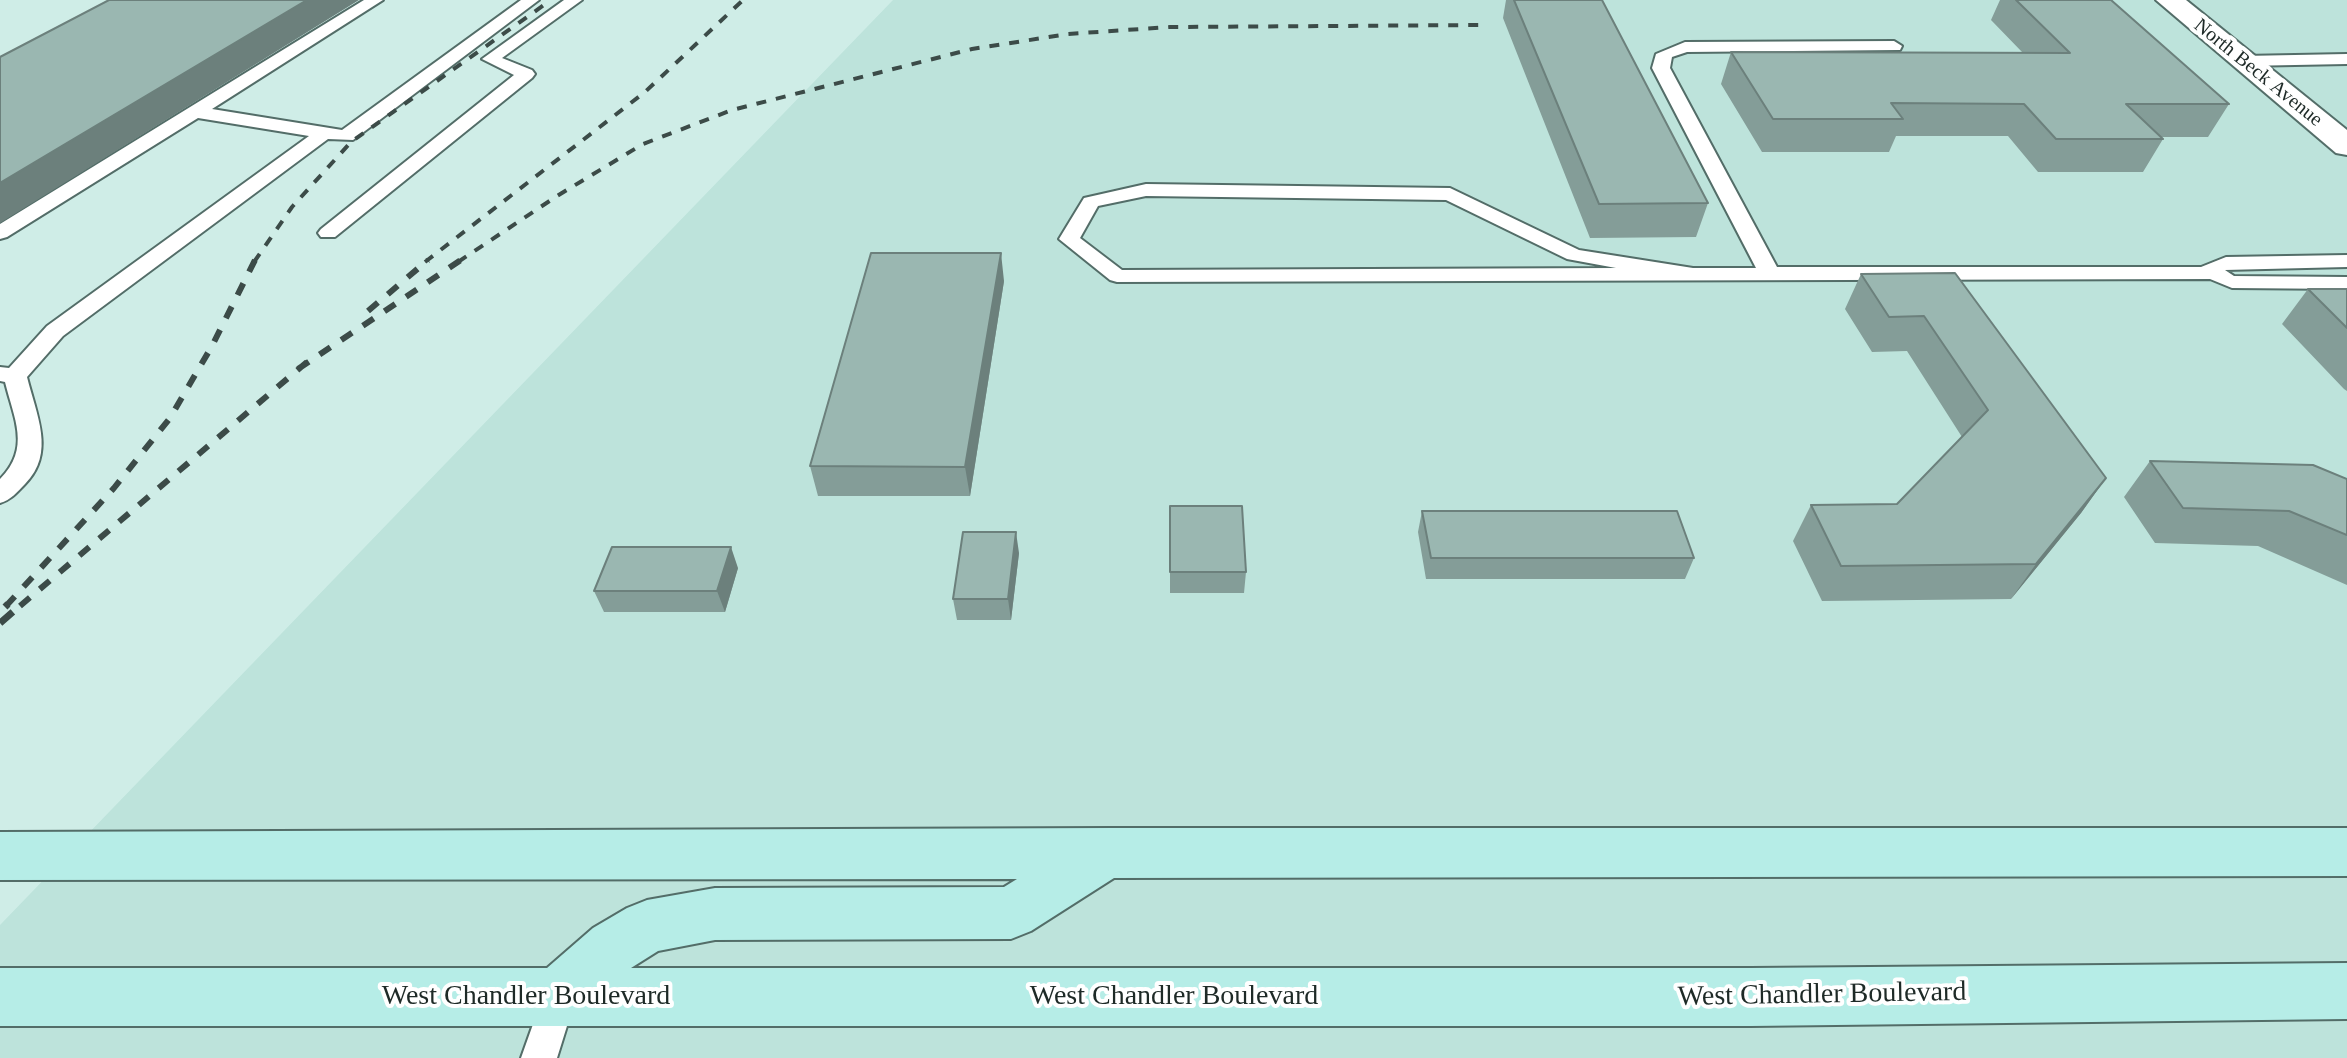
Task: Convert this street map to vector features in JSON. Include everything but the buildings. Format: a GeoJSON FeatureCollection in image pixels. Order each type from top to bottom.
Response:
{"type":"FeatureCollection","features":[{"type":"Feature","properties":{"kind":"main road"},"geometry":{"type":"LineString","coordinates":[[559,997],[613,947],[647,927],[715,914],[1011,913],[1109,852]]}},
{"type":"Feature","properties":{"kind":"main road"},"geometry":{"type":"LineString","coordinates":[[0,856],[2347,852]]}},
{"type":"Feature","properties":{"kind":"main road","name":"West Chandler Boulevard"},"geometry":{"type":"LineString","coordinates":[[0,997],[1751,997],[2347,991]]}},
{"type":"Feature","properties":{"kind":"street","name":"North Beck Avenue"},"geometry":{"type":"LineString","coordinates":[[2169,0],[2347,146]]}},
{"type":"Feature","properties":{"kind":"lane"},"geometry":{"type":"LineString","coordinates":[[0,233],[375,0]]}},
{"type":"Feature","properties":{"kind":"lane"},"geometry":{"type":"LineString","coordinates":[[195,112],[346,136],[531,0]]}},
{"type":"Feature","properties":{"kind":"lane"},"geometry":{"type":"LineString","coordinates":[[328,233],[526,74],[490,59],[574,0]]}},
{"type":"Feature","properties":{"kind":"lane"},"geometry":{"type":"LineString","coordinates":[[1770,274],[1661,68],[1664,54],[1685,47],[1894,46]]}},
{"type":"Feature","properties":{"kind":"lane"},"geometry":{"type":"LineString","coordinates":[[2243,61],[2347,59]]}},
{"type":"Feature","properties":{"kind":"lane"},"geometry":{"type":"LineString","coordinates":[[0,494],[25,469],[32,444],[7,375],[55,331],[324,133]]}},
{"type":"Feature","properties":{"kind":"lane"},"geometry":{"type":"LineString","coordinates":[[1699,275],[1574,255],[1450,194],[1146,190],[1091,202],[1069,239],[1117,276],[1699,275],[2214,273],[2232,282],[2243,283],[2347,283]]}},
{"type":"Feature","properties":{"kind":"lane"},"geometry":{"type":"LineString","coordinates":[[2214,273],[2213,265],[2226,263],[2347,261]]}},
{"type":"Feature","properties":{"kind":"lane"},"geometry":{"type":"LineString","coordinates":[[539,1058],[559,997]]}},
{"type":"Feature","properties":{"kind":"shaded area"},"geometry":{"type":"Polygon","coordinates":[[[893,0],[2347,0],[2347,1058],[0,1058],[0,925],[893,0]]]}},
{"type":"Feature","properties":{"kind":"railway"},"geometry":{"type":"LineString","coordinates":[[254,262],[292,207],[351,142],[551,0]]}},
{"type":"Feature","properties":{"kind":"railway"},"geometry":{"type":"LineString","coordinates":[[425,262],[645,92],[743,0]]}},
{"type":"Feature","properties":{"kind":"railway"},"geometry":{"type":"LineString","coordinates":[[461,260],[643,144],[732,110],[972,49],[1068,34],[1170,27],[1487,25]]}},
{"type":"Feature","properties":{"kind":"railway"},"geometry":{"type":"LineString","coordinates":[[368,311],[428,260]]}},
{"type":"Feature","properties":{"kind":"railway"},"geometry":{"type":"LineString","coordinates":[[302,367],[461,260]]}},
{"type":"Feature","properties":{"kind":"railway"},"geometry":{"type":"LineString","coordinates":[[6,606],[114,488],[170,418],[212,346],[254,262]]}},
{"type":"Feature","properties":{"kind":"railway"},"geometry":{"type":"LineString","coordinates":[[302,367],[307,362]]}},
{"type":"Feature","properties":{"kind":"railway"},"geometry":{"type":"LineString","coordinates":[[20,606],[302,367]]}},
{"type":"Feature","properties":{"kind":"railway"},"geometry":{"type":"LineString","coordinates":[[298,369],[302,367]]}},
{"type":"Feature","properties":{"kind":"railway"},"geometry":{"type":"LineString","coordinates":[[0,623],[22,604]]}}]}
